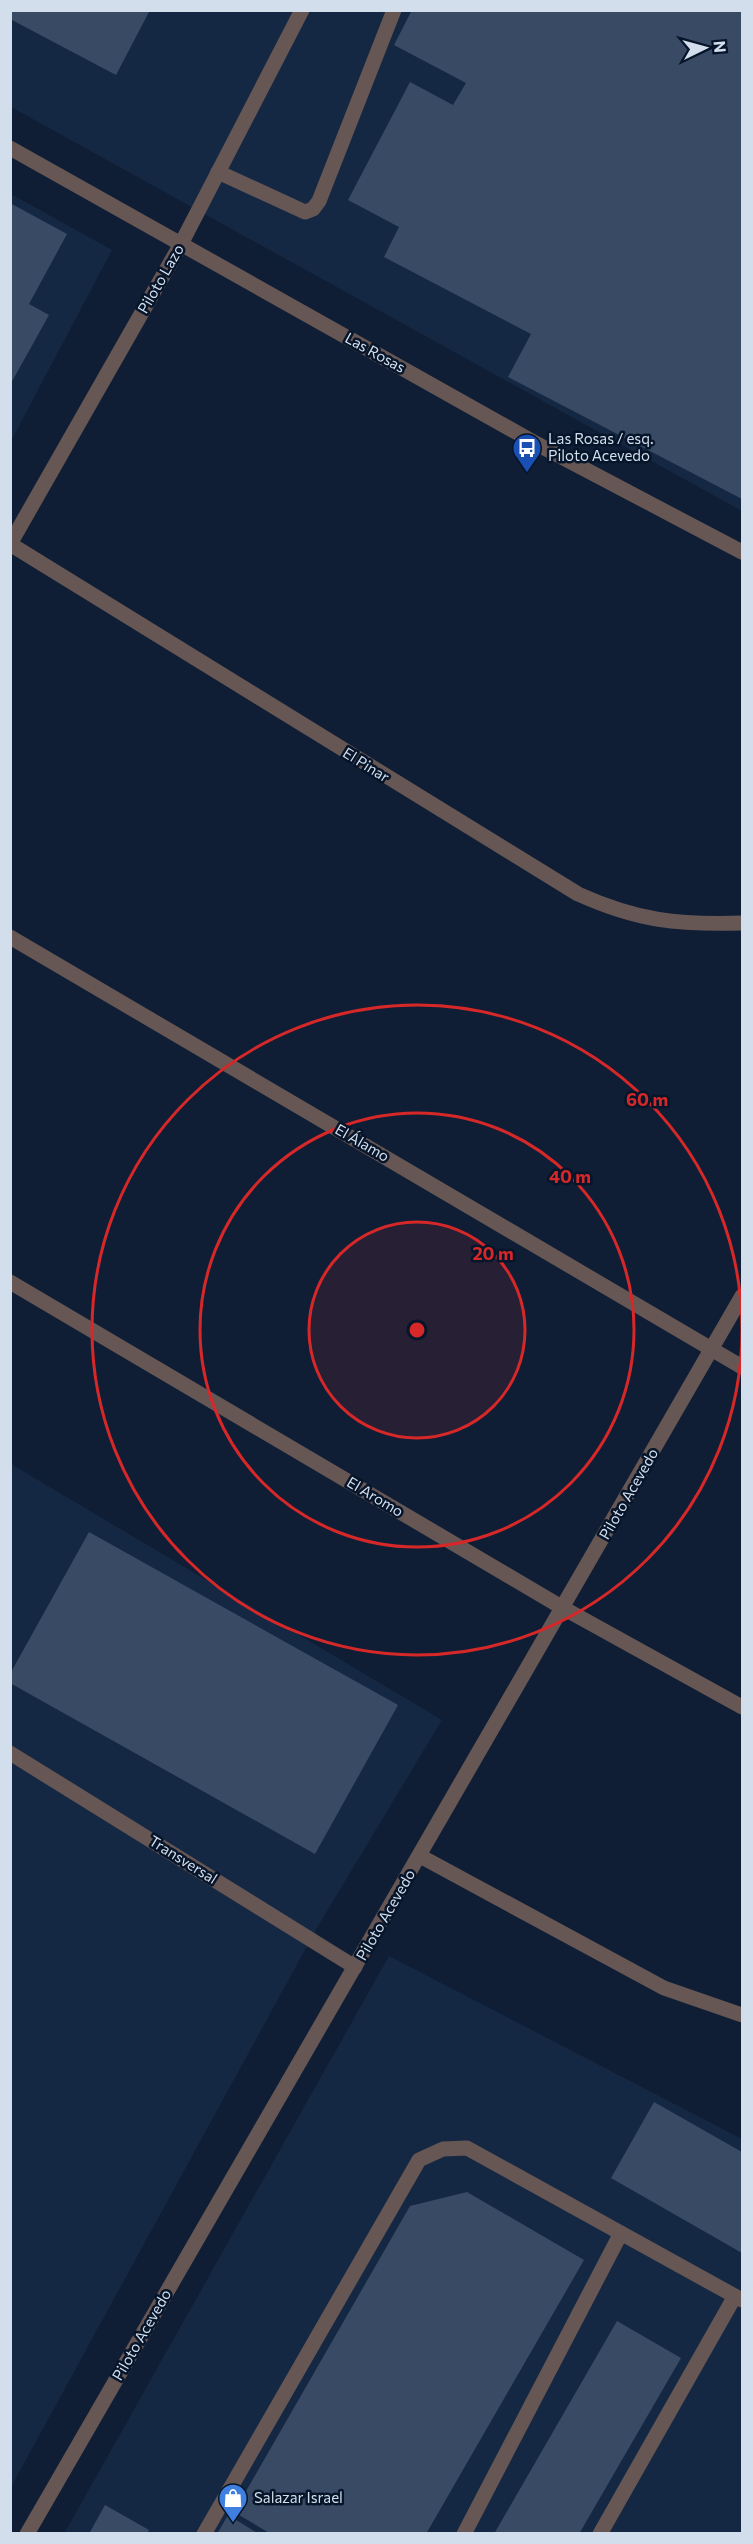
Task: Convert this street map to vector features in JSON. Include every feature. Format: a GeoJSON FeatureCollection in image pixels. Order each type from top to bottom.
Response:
{"type":"FeatureCollection","features":[{"type":"Feature","properties":{"kind":"street","name":"Piloto Lazo"},"geometry":{"type":"LineString","coordinates":[[10,544],[181,244],[302,10]]}},
{"type":"Feature","properties":{"kind":"street"},"geometry":{"type":"LineString","coordinates":[[218,172],[305,212],[313,209],[320,201],[394,10]]}},
{"type":"Feature","properties":{"kind":"street","name":"Las Rosas"},"geometry":{"type":"LineString","coordinates":[[10,148],[537,444],[742,552]]}},
{"type":"Feature","properties":{"kind":"street","name":"El Pinar"},"geometry":{"type":"LineString","coordinates":[[10,544],[578,894],[622,911],[675,924],[742,923]]}},
{"type":"Feature","properties":{"kind":"street","name":"El Álamo"},"geometry":{"type":"LineString","coordinates":[[10,937],[742,1367]]}},
{"type":"Feature","properties":{"kind":"street","name":"El Aromo"},"geometry":{"type":"LineString","coordinates":[[10,1282],[563,1608],[742,1707]]}},
{"type":"Feature","properties":{"kind":"street","name":"Piloto Acevedo"},"geometry":{"type":"LineString","coordinates":[[27,2534],[713,1350],[742,1296]]}},
{"type":"Feature","properties":{"kind":"street","name":"Transversal"},"geometry":{"type":"LineString","coordinates":[[10,1753],[355,1967]]}},
{"type":"Feature","properties":{"kind":"street"},"geometry":{"type":"LineString","coordinates":[[420,1856],[664,1988],[742,2015]]}},
{"type":"Feature","properties":{"kind":"street"},"geometry":{"type":"LineString","coordinates":[[204,2534],[419,2160],[443,2149],[467,2148],[739,2298],[600,2534]]}},
{"type":"Feature","properties":{"kind":"street"},"geometry":{"type":"LineString","coordinates":[[464,2534],[621,2233]]}},
{"type":"Feature","properties":{"kind":"shaded area"},"geometry":{"type":"Polygon","coordinates":[[[11,11],[742,11],[742,511],[11,107],[11,11]]]}},
{"type":"Feature","properties":{"kind":"shaded area"},"geometry":{"type":"Polygon","coordinates":[[[11,194],[112,250],[11,441],[11,194]]]}},
{"type":"Feature","properties":{"kind":"shaded area"},"geometry":{"type":"Polygon","coordinates":[[[11,1464],[442,1720],[318,1926],[11,2487],[11,1464]]]}},
{"type":"Feature","properties":{"kind":"shaded area"},"geometry":{"type":"Polygon","coordinates":[[[389,1956],[742,2139],[742,2533],[64,2534],[389,1956]]]}},
{"type":"Feature","properties":{"kind":"building"},"geometry":{"type":"Polygon","coordinates":[[[10,10],[150,10],[116,75],[10,19],[10,10]]]}},
{"type":"Feature","properties":{"kind":"building"},"geometry":{"type":"Polygon","coordinates":[[[412,10],[742,10],[742,499],[508,377],[531,334],[384,257],[399,227],[348,200],[410,82],[453,105],[466,83],[394,45],[412,10]]]}},
{"type":"Feature","properties":{"kind":"building"},"geometry":{"type":"Polygon","coordinates":[[[10,203],[67,234],[29,304],[49,315],[10,385],[10,203]]]}},
{"type":"Feature","properties":{"kind":"building"},"geometry":{"type":"Polygon","coordinates":[[[89,1532],[398,1705],[315,1854],[10,1683],[10,1674],[89,1532]]]}},
{"type":"Feature","properties":{"kind":"building"},"geometry":{"type":"Polygon","coordinates":[[[654,2102],[742,2152],[742,2253],[611,2178],[654,2102]]]}},
{"type":"Feature","properties":{"kind":"building"},"geometry":{"type":"Polygon","coordinates":[[[467,2192],[584,2260],[426,2534],[271,2534],[234,2512],[410,2206],[467,2192]]]}},
{"type":"Feature","properties":{"kind":"building"},"geometry":{"type":"Polygon","coordinates":[[[617,2321],[681,2358],[579,2534],[494,2534],[617,2321]]]}},
{"type":"Feature","properties":{"kind":"building"},"geometry":{"type":"Polygon","coordinates":[[[105,2505],[149,2530],[147,2534],[89,2534],[105,2505]]]}},
{"type":"Feature","properties":{"kind":"building","name":"Salazar Israel"},"geometry":{"type":"Polygon","coordinates":[[[228,2515],[259,2534],[217,2534],[228,2515]]]}},
{"type":"Feature","properties":{"kind":"place","name":"Las Rosas / esq. Piloto Acevedo"},"geometry":{"type":"Point","coordinates":[527,474]}},
{"type":"Feature","properties":{"kind":"place","name":"Salazar Israel"},"geometry":{"type":"Point","coordinates":[233,2524]}}]}
